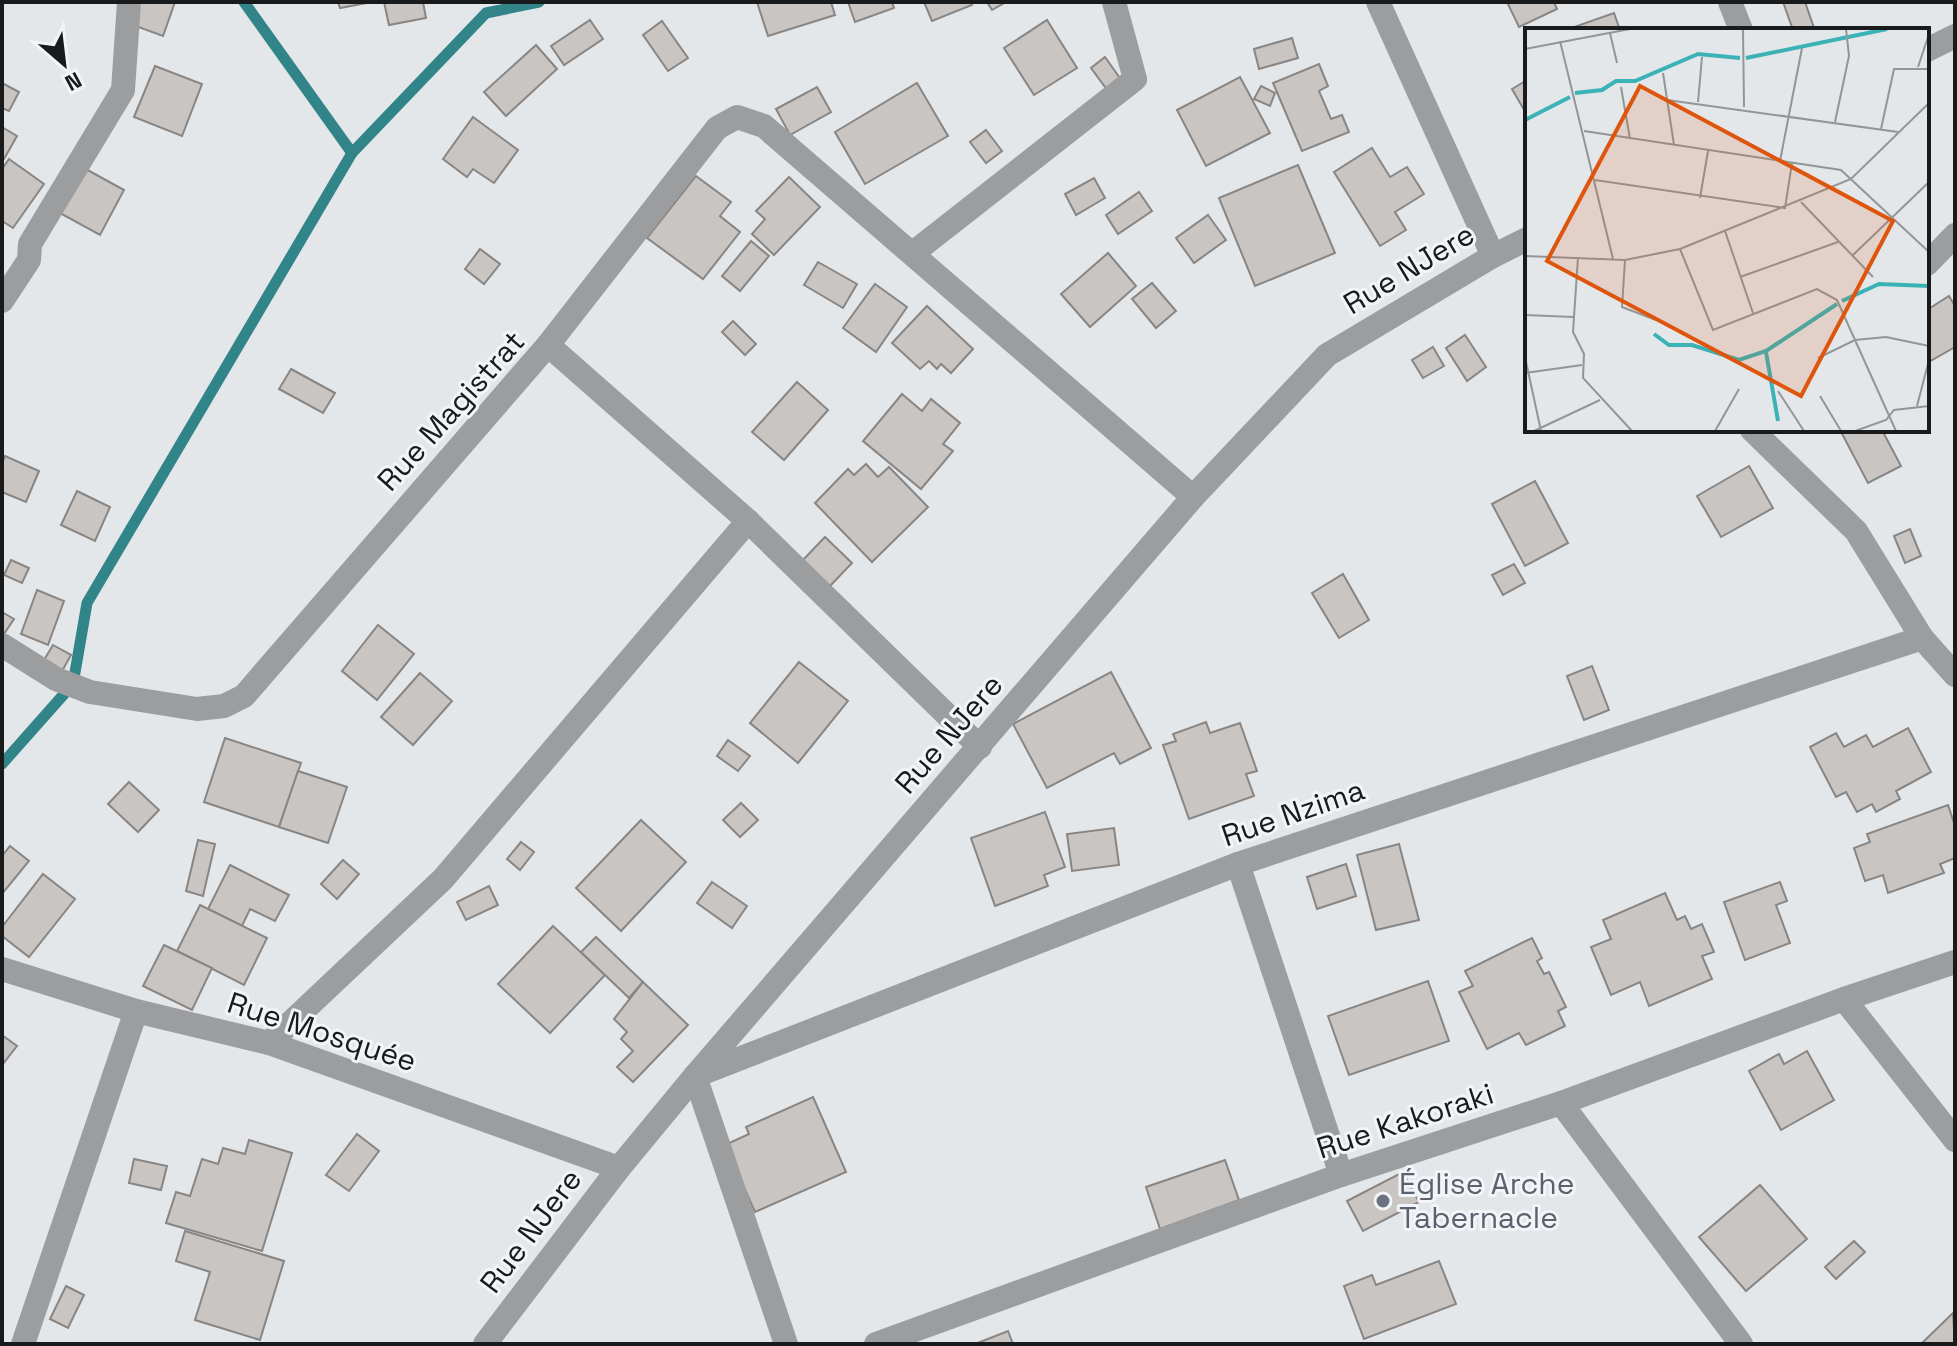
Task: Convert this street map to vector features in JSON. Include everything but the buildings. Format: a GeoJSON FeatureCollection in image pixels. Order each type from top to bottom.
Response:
{"type":"FeatureCollection","features":[{"type":"Feature","properties":{"kind":"street"},"geometry":{"type":"LineString","coordinates":[[2,301],[10,275],[29,260],[30,244],[123,90],[129,2]]}},
{"type":"Feature","properties":{"kind":"street"},"geometry":{"type":"LineString","coordinates":[[913,253],[1135,79],[1114,2]]}},
{"type":"Feature","properties":{"kind":"street"},"geometry":{"type":"LineString","coordinates":[[1378,2],[1493,256]]}},
{"type":"Feature","properties":{"kind":"street"},"geometry":{"type":"LineString","coordinates":[[1730,2],[1740,28]]}},
{"type":"Feature","properties":{"kind":"street"},"geometry":{"type":"LineString","coordinates":[[1929,49],[1955,36]]}},
{"type":"Feature","properties":{"kind":"street"},"geometry":{"type":"LineString","coordinates":[[548,345],[717,128],[737,117],[764,126],[1193,497]]}},
{"type":"Feature","properties":{"kind":"street"},"geometry":{"type":"LineString","coordinates":[[1929,262],[1955,235]]}},
{"type":"Feature","properties":{"kind":"street","name":"Rue NJere"},"geometry":{"type":"LineString","coordinates":[[485,1344],[619,1168],[695,1076],[1193,497],[1327,355],[1525,240]]}},
{"type":"Feature","properties":{"kind":"street","name":"Rue Magistrat"},"geometry":{"type":"LineString","coordinates":[[2,645],[56,679],[90,692],[197,709],[224,706],[244,696],[548,345],[748,521],[980,747]]}},
{"type":"Feature","properties":{"kind":"street"},"geometry":{"type":"LineString","coordinates":[[1754,432],[1856,531],[1922,638],[1955,675]]}},
{"type":"Feature","properties":{"kind":"street"},"geometry":{"type":"LineString","coordinates":[[269,1043],[443,879],[748,521]]}},
{"type":"Feature","properties":{"kind":"street","name":"Rue Nzima"},"geometry":{"type":"LineString","coordinates":[[695,1076],[1238,864],[1922,638]]}},
{"type":"Feature","properties":{"kind":"street"},"geometry":{"type":"LineString","coordinates":[[1238,864],[1341,1175]]}},
{"type":"Feature","properties":{"kind":"street","name":"Rue Kakoraki"},"geometry":{"type":"LineString","coordinates":[[876,1344],[1341,1175],[1561,1103],[1844,999],[1955,962]]}},
{"type":"Feature","properties":{"kind":"street","name":"Rue Mosquée"},"geometry":{"type":"LineString","coordinates":[[2,969],[136,1011],[269,1043],[619,1168]]}},
{"type":"Feature","properties":{"kind":"street"},"geometry":{"type":"LineString","coordinates":[[1844,999],[1955,1140]]}},
{"type":"Feature","properties":{"kind":"street"},"geometry":{"type":"LineString","coordinates":[[23,1344],[136,1011]]}},
{"type":"Feature","properties":{"kind":"street"},"geometry":{"type":"LineString","coordinates":[[695,1076],[786,1344]]}},
{"type":"Feature","properties":{"kind":"street"},"geometry":{"type":"LineString","coordinates":[[1561,1103],[1741,1344]]}},
{"type":"Feature","properties":{"kind":"waterway"},"geometry":{"type":"LineString","coordinates":[[244,2],[352,153]]}},
{"type":"Feature","properties":{"kind":"waterway"},"geometry":{"type":"LineString","coordinates":[[2,764],[73,684],[87,603],[352,153],[486,13],[539,2]]}},
{"type":"Feature","properties":{"kind":"place","name":"Église Arche Tabernacle"},"geometry":{"type":"Point","coordinates":[1383,1201]}}]}
